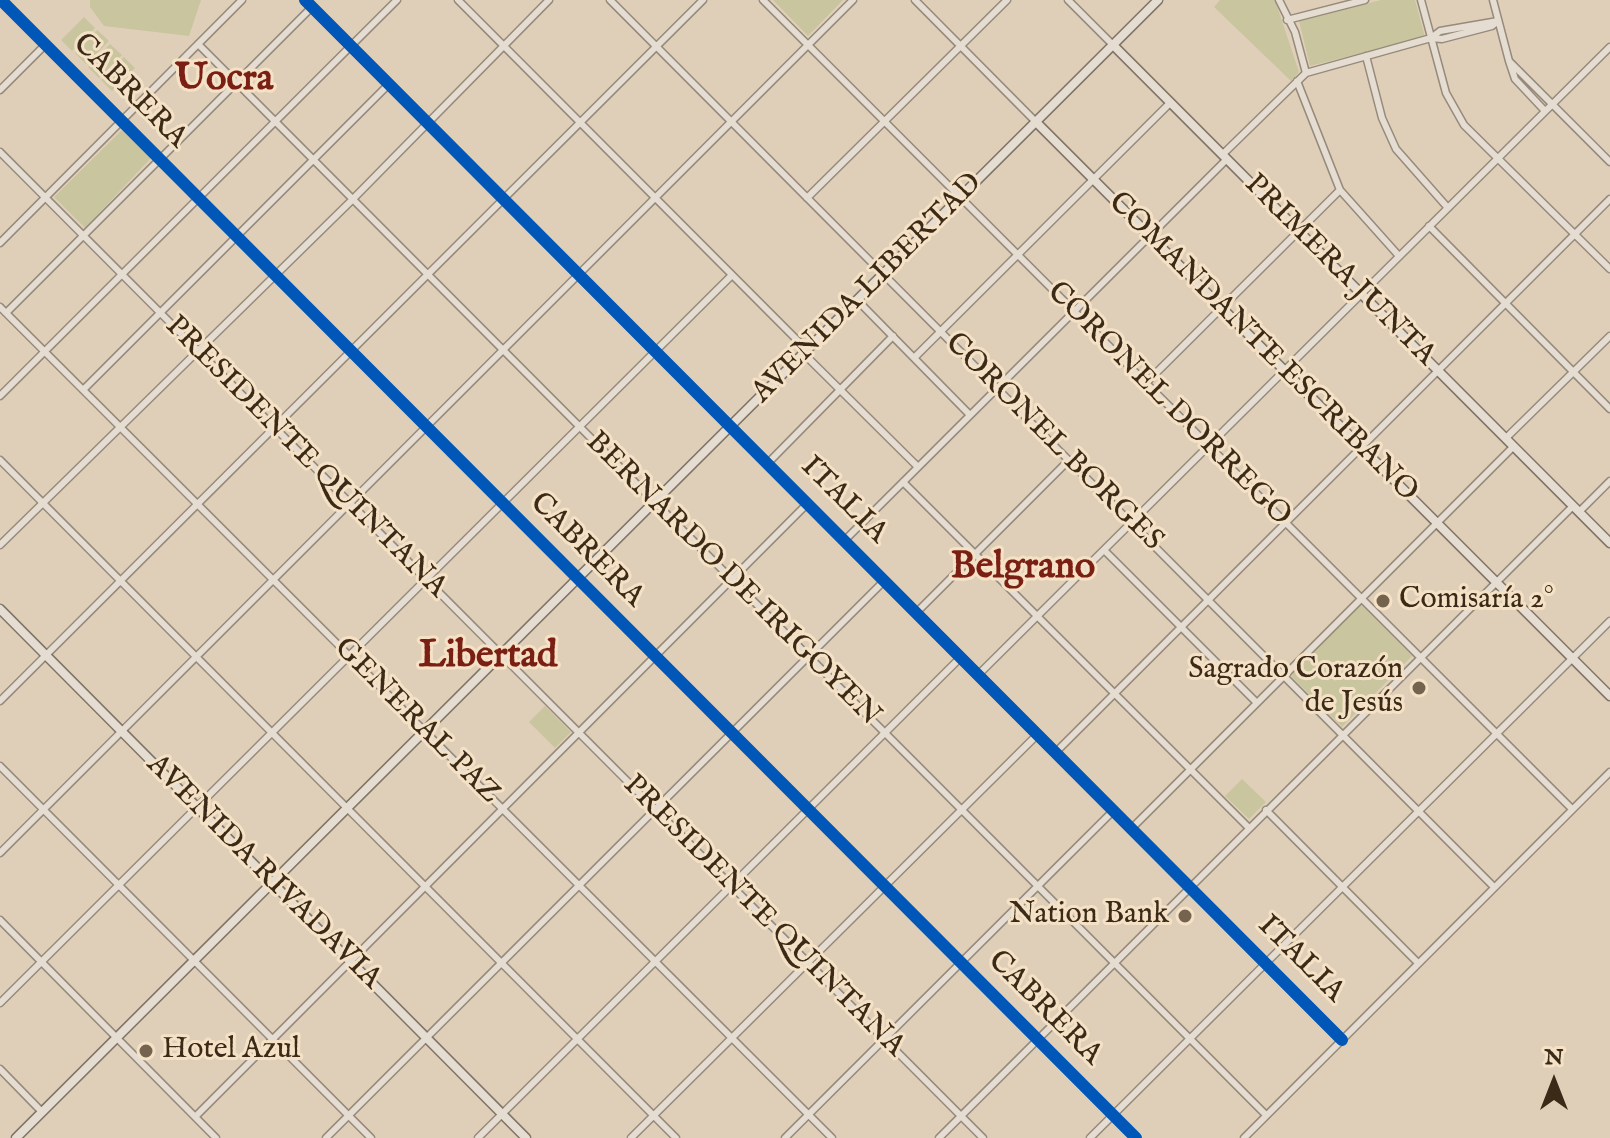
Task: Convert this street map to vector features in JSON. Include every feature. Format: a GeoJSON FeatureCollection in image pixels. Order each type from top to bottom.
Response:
{"type":"FeatureCollection","features":[{"type":"Feature","properties":{"kind":"main road","name":"AVENIDA LIBERTAD"},"geometry":{"type":"LineString","coordinates":[[16,1138],[1158,0]]}},
{"type":"Feature","properties":{"kind":"main road","name":"ITALIA"},"geometry":{"type":"LineString","coordinates":[[309,3],[1342,1040]]}},
{"type":"Feature","properties":{"kind":"main road","name":"PRIMERA JUNTA"},"geometry":{"type":"LineString","coordinates":[[1113,45],[1610,543]]}},
{"type":"Feature","properties":{"kind":"main road","name":"COMANDANTE ESCRIBANO"},"geometry":{"type":"LineString","coordinates":[[1036,122],[1610,696]]}},
{"type":"Feature","properties":{"kind":"main road","name":"AVENIDA RIVADAVIA"},"geometry":{"type":"LineString","coordinates":[[0,609],[526,1138]]}},
{"type":"Feature","properties":{"kind":"street","name":"CABRERA"},"geometry":{"type":"LineString","coordinates":[[1,0],[1136,1138]]}},
{"type":"Feature","properties":{"kind":"street"},"geometry":{"type":"LineString","coordinates":[[0,243],[242,0]]}},
{"type":"Feature","properties":{"kind":"street"},"geometry":{"type":"LineString","coordinates":[[0,396],[397,0]]}},
{"type":"Feature","properties":{"kind":"street"},"geometry":{"type":"LineString","coordinates":[[458,0],[918,467]]}},
{"type":"Feature","properties":{"kind":"street"},"geometry":{"type":"LineString","coordinates":[[0,545],[351,201],[549,0]]}},
{"type":"Feature","properties":{"kind":"street","name":"CORONEL BORGES"},"geometry":{"type":"LineString","coordinates":[[610,0],[1494,887]]}},
{"type":"Feature","properties":{"kind":"street"},"geometry":{"type":"LineString","coordinates":[[0,701],[703,0]]}},
{"type":"Feature","properties":{"kind":"street","name":"CORONEL DORREGO"},"geometry":{"type":"LineString","coordinates":[[763,0],[1572,809]]}},
{"type":"Feature","properties":{"kind":"street"},"geometry":{"type":"LineString","coordinates":[[0,853],[853,0]]}},
{"type":"Feature","properties":{"kind":"street","name":"COMANDANTE ESCRIBANO"},"geometry":{"type":"LineString","coordinates":[[915,0],[1036,122]]}},
{"type":"Feature","properties":{"kind":"street"},"geometry":{"type":"LineString","coordinates":[[807,198],[1007,0]]}},
{"type":"Feature","properties":{"kind":"street","name":"PRIMERA JUNTA"},"geometry":{"type":"LineString","coordinates":[[1068,0],[1113,45]]}},
{"type":"Feature","properties":{"kind":"street"},"geometry":{"type":"LineString","coordinates":[[1279,0],[1295,32],[1306,73]]}},
{"type":"Feature","properties":{"kind":"street"},"geometry":{"type":"LineString","coordinates":[[1287,20],[1365,0]]}},
{"type":"Feature","properties":{"kind":"street"},"geometry":{"type":"LineString","coordinates":[[1421,0],[1453,107],[1464,125],[1610,269]]}},
{"type":"Feature","properties":{"kind":"street"},"geometry":{"type":"LineString","coordinates":[[1493,0],[1515,79],[1545,111]]}},
{"type":"Feature","properties":{"kind":"street"},"geometry":{"type":"LineString","coordinates":[[6,313],[236,83],[309,3]]}},
{"type":"Feature","properties":{"kind":"street"},"geometry":{"type":"LineString","coordinates":[[845,540],[1150,236],[1306,73],[1431,38],[1440,31],[1498,21]]}},
{"type":"Feature","properties":{"kind":"street","name":"BERNARDO DE IRIGOYEN"},"geometry":{"type":"LineString","coordinates":[[198,44],[351,201],[1266,1115]]}},
{"type":"Feature","properties":{"kind":"street"},"geometry":{"type":"LineString","coordinates":[[0,90],[45,45]]}},
{"type":"Feature","properties":{"kind":"street"},"geometry":{"type":"LineString","coordinates":[[979,674],[1609,49]]}},
{"type":"Feature","properties":{"kind":"street"},"geometry":{"type":"LineString","coordinates":[[1366,56],[1382,118],[1396,149],[1448,208]]}},
{"type":"Feature","properties":{"kind":"street"},"geometry":{"type":"LineString","coordinates":[[1509,61],[1610,162]]}},
{"type":"Feature","properties":{"kind":"street"},"geometry":{"type":"LineString","coordinates":[[1297,81],[1312,127],[1340,190],[1399,256]]}},
{"type":"Feature","properties":{"kind":"street"},"geometry":{"type":"LineString","coordinates":[[83,390],[389,84]]}},
{"type":"Feature","properties":{"kind":"street"},"geometry":{"type":"LineString","coordinates":[[914,358],[1170,103]]}},
{"type":"Feature","properties":{"kind":"street","name":"PRESIDENTE QUINTANA"},"geometry":{"type":"LineString","coordinates":[[0,152],[983,1138]]}},
{"type":"Feature","properties":{"kind":"street"},"geometry":{"type":"LineString","coordinates":[[1146,383],[1340,190]]}},
{"type":"Feature","properties":{"kind":"street"},"geometry":{"type":"LineString","coordinates":[[1056,752],[1610,199]]}},
{"type":"Feature","properties":{"kind":"street"},"geometry":{"type":"LineString","coordinates":[[1429,226],[1610,409]]}},
{"type":"Feature","properties":{"kind":"street"},"geometry":{"type":"LineString","coordinates":[[0,1003],[199,809],[425,579],[732,275]]}},
{"type":"Feature","properties":{"kind":"street"},"geometry":{"type":"LineString","coordinates":[[857,300],[970,415]]}},
{"type":"Feature","properties":{"kind":"street","name":"GENERAL PAZ"},"geometry":{"type":"LineString","coordinates":[[0,307],[832,1138]]}},
{"type":"Feature","properties":{"kind":"street"},"geometry":{"type":"LineString","coordinates":[[768,463],[893,336]]}},
{"type":"Feature","properties":{"kind":"street"},"geometry":{"type":"LineString","coordinates":[[1506,438],[1610,336]]}},
{"type":"Feature","properties":{"kind":"street"},"geometry":{"type":"LineString","coordinates":[[1132,828],[1514,446]]}},
{"type":"Feature","properties":{"kind":"street"},"geometry":{"type":"LineString","coordinates":[[0,460],[676,1138]]}},
{"type":"Feature","properties":{"kind":"street"},"geometry":{"type":"LineString","coordinates":[[917,612],[1069,460]]}},
{"type":"Feature","properties":{"kind":"street"},"geometry":{"type":"LineString","coordinates":[[939,1138],[1496,582],[1610,481]]}},
{"type":"Feature","properties":{"kind":"street"},"geometry":{"type":"LineString","coordinates":[[903,482],[1249,828]]}},
{"type":"Feature","properties":{"kind":"street"},"geometry":{"type":"LineString","coordinates":[[195,1117],[808,503]]}},
{"type":"Feature","properties":{"kind":"street"},"geometry":{"type":"LineString","coordinates":[[1104,550],[1257,703]]}},
{"type":"Feature","properties":{"kind":"street"},"geometry":{"type":"LineString","coordinates":[[326,1138],[885,580]]}},
{"type":"Feature","properties":{"kind":"street"},"geometry":{"type":"LineString","coordinates":[[1090,1138],[1610,621]]}},
{"type":"Feature","properties":{"kind":"street"},"geometry":{"type":"LineString","coordinates":[[478,1138],[961,657]]}},
{"type":"Feature","properties":{"kind":"street"},"geometry":{"type":"LineString","coordinates":[[631,1138],[1038,734]]}},
{"type":"Feature","properties":{"kind":"street"},"geometry":{"type":"LineString","coordinates":[[0,766],[371,1138]]}},
{"type":"Feature","properties":{"kind":"street"},"geometry":{"type":"LineString","coordinates":[[1244,1138],[1610,772]]}},
{"type":"Feature","properties":{"kind":"street"},"geometry":{"type":"LineString","coordinates":[[785,1138],[1114,810]]}},
{"type":"Feature","properties":{"kind":"street"},"geometry":{"type":"LineString","coordinates":[[1266,810],[1418,963]]}},
{"type":"Feature","properties":{"kind":"street"},"geometry":{"type":"LineString","coordinates":[[0,920],[216,1138]]}},
{"type":"Feature","properties":{"kind":"street"},"geometry":{"type":"LineString","coordinates":[[0,1069],[42,1112]]}},
{"type":"Feature","properties":{"kind":"shaded area"},"geometry":{"type":"Polygon","coordinates":[[[90,0],[201,0],[189,36],[104,26],[90,7],[90,0]]]}},
{"type":"Feature","properties":{"kind":"shaded area"},"geometry":{"type":"Polygon","coordinates":[[[773,0],[843,0],[808,36],[773,0]]]}},
{"type":"Feature","properties":{"kind":"shaded area"},"geometry":{"type":"Polygon","coordinates":[[[1220,0],[1275,0],[1299,72],[1291,81],[1214,7],[1220,0]]]}},
{"type":"Feature","properties":{"kind":"shaded area"},"geometry":{"type":"Polygon","coordinates":[[[1381,0],[1415,0],[1425,37],[1310,66],[1299,21],[1381,0]]]}},
{"type":"Feature","properties":{"kind":"shaded area"},"geometry":{"type":"Polygon","coordinates":[[[84,17],[95,28],[72,51],[61,40],[84,17]]]}},
{"type":"Feature","properties":{"kind":"shaded area"},"geometry":{"type":"Polygon","coordinates":[[[97,30],[109,41],[86,64],[75,53],[97,30]]]}},
{"type":"Feature","properties":{"kind":"shaded area"},"geometry":{"type":"Polygon","coordinates":[[[110,44],[122,55],[99,78],[88,67],[110,44]]]}},
{"type":"Feature","properties":{"kind":"shaded area"},"geometry":{"type":"Polygon","coordinates":[[[124,57],[135,68],[112,91],[101,80],[124,57]]]}},
{"type":"Feature","properties":{"kind":"shaded area"},"geometry":{"type":"Polygon","coordinates":[[[122,130],[151,158],[85,228],[54,197],[122,130]]]}},
{"type":"Feature","properties":{"kind":"shaded area"},"geometry":{"type":"Polygon","coordinates":[[[1361,605],[1412,656],[1342,727],[1291,676],[1361,605]]]}},
{"type":"Feature","properties":{"kind":"shaded area"},"geometry":{"type":"Polygon","coordinates":[[[545,706],[571,732],[555,748],[529,722],[545,706]]]}},
{"type":"Feature","properties":{"kind":"shaded area"},"geometry":{"type":"Polygon","coordinates":[[[1242,779],[1266,802],[1249,819],[1225,796],[1242,779]]]}},
{"type":"Feature","properties":{"kind":"cycle path"},"geometry":{"type":"LineString","coordinates":[[1,0],[1136,1138]]}},
{"type":"Feature","properties":{"kind":"cycle path"},"geometry":{"type":"LineString","coordinates":[[305,0],[1342,1040]]}},
{"type":"Feature","properties":{"kind":"place","name":"Comisaría 2°"},"geometry":{"type":"Point","coordinates":[1383,601]}},
{"type":"Feature","properties":{"kind":"place","name":"Sagrado Corazón de Jesús"},"geometry":{"type":"Point","coordinates":[1419,688]}},
{"type":"Feature","properties":{"kind":"place","name":"Nation Bank"},"geometry":{"type":"Point","coordinates":[1185,916]}},
{"type":"Feature","properties":{"kind":"place","name":"Hotel Azul"},"geometry":{"type":"Point","coordinates":[146,1051]}},
{"type":"Feature","properties":{"kind":"district","name":"Uocra"},"geometry":{"type":"Point","coordinates":[224,81]}},
{"type":"Feature","properties":{"kind":"district","name":"Belgrano"},"geometry":{"type":"Point","coordinates":[1023,569]}},
{"type":"Feature","properties":{"kind":"district","name":"Libertad"},"geometry":{"type":"Point","coordinates":[488,658]}}]}
